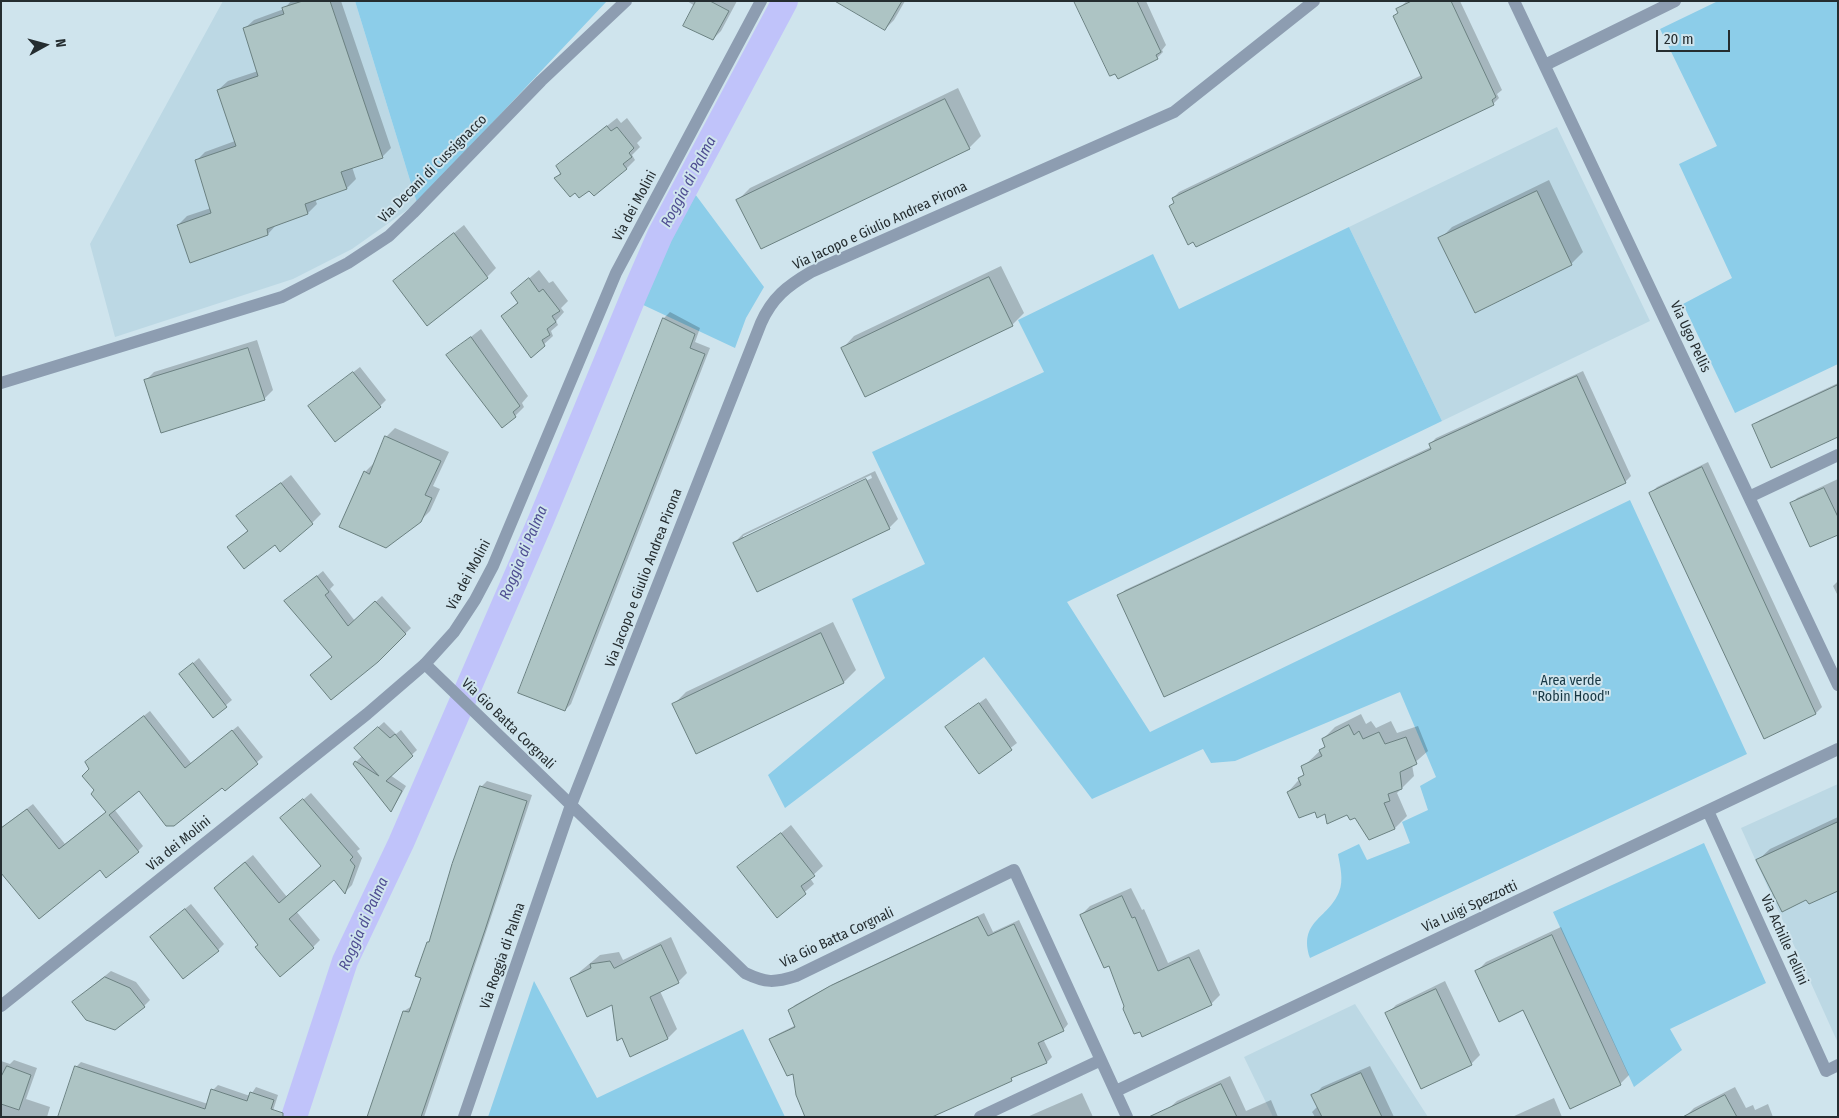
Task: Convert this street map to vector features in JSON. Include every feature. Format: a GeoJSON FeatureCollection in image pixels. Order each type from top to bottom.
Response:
{"type":"FeatureCollection","features":[{"type":"Feature","properties":{"kind":"street","name":"Via Decani di Cussignacco"},"geometry":{"type":"LineString","coordinates":[[1,383],[282,297],[348,263],[388,236],[414,213],[541,81],[626,1]]}},
{"type":"Feature","properties":{"kind":"street","name":"Via dei Molini"},"geometry":{"type":"LineString","coordinates":[[1,1006],[367,714],[425,664],[454,632],[493,566],[616,273],[762,1]]}},
{"type":"Feature","properties":{"kind":"street","name":"Via Jacopo e Giulio Andrea Pirona"},"geometry":{"type":"LineString","coordinates":[[571,805],[767,308],[778,294],[811,272],[1174,112],[1314,1]]}},
{"type":"Feature","properties":{"kind":"street","name":"Via Ugo Pellis"},"geometry":{"type":"LineString","coordinates":[[1514,1],[1838,685]]}},
{"type":"Feature","properties":{"kind":"street"},"geometry":{"type":"LineString","coordinates":[[1545,65],[1674,1]]}},
{"type":"Feature","properties":{"kind":"street"},"geometry":{"type":"LineString","coordinates":[[1749,497],[1838,455]]}},
{"type":"Feature","properties":{"kind":"street","name":"Via Gio Batta Corgnali"},"geometry":{"type":"LineString","coordinates":[[425,664],[477,717],[745,973],[769,982],[796,976],[1014,870],[1127,1117]]}},
{"type":"Feature","properties":{"kind":"street","name":"Via Luigi Spezzotti"},"geometry":{"type":"LineString","coordinates":[[1116,1091],[1838,749]]}},
{"type":"Feature","properties":{"kind":"street","name":"Via Roggia di Palma"},"geometry":{"type":"LineString","coordinates":[[464,1117],[571,805]]}},
{"type":"Feature","properties":{"kind":"street","name":"Via Achille Tellini"},"geometry":{"type":"LineString","coordinates":[[1708,811],[1826,1070],[1838,1065]]}},
{"type":"Feature","properties":{"kind":"street"},"geometry":{"type":"LineString","coordinates":[[980,1117],[1102,1060]]}},
{"type":"Feature","properties":{"kind":"shaded area"},"geometry":{"type":"Polygon","coordinates":[[[223,1],[355,1],[417,203],[352,249],[293,279],[115,337],[90,244],[223,1]]]}},
{"type":"Feature","properties":{"kind":"shaded area"},"geometry":{"type":"Polygon","coordinates":[[[1557,127],[1650,321],[1442,421],[1349,227],[1557,127]]]}},
{"type":"Feature","properties":{"kind":"shaded area"},"geometry":{"type":"Polygon","coordinates":[[[1838,784],[1838,1043],[1741,828],[1838,784]]]}},
{"type":"Feature","properties":{"kind":"shaded area"},"geometry":{"type":"Polygon","coordinates":[[[1355,1004],[1428,1117],[1273,1117],[1244,1057],[1355,1004]]]}},
{"type":"Feature","properties":{"kind":"green space"},"geometry":{"type":"Polygon","coordinates":[[[355,1],[607,1],[417,203],[355,1]]]}},
{"type":"Feature","properties":{"kind":"green space"},"geometry":{"type":"Polygon","coordinates":[[[1718,1],[1838,1],[1838,364],[1735,413],[1683,304],[1732,278],[1679,164],[1717,146],[1660,29],[1718,1]]]}},
{"type":"Feature","properties":{"kind":"green space"},"geometry":{"type":"Polygon","coordinates":[[[695,194],[764,287],[746,318],[735,348],[639,303],[661,254],[695,194]]]}},
{"type":"Feature","properties":{"kind":"green space","name":"Area verde \"Robin Hood\""},"geometry":{"type":"Polygon","coordinates":[[[1349,227],[1442,421],[1067,602],[1150,732],[1630,500],[1747,754],[1310,958],[1307,946],[1311,928],[1334,901],[1339,892],[1341,873],[1338,854],[1359,844],[1367,860],[1410,843],[1402,822],[1428,810],[1420,786],[1436,777],[1400,692],[1235,761],[1211,763],[1203,749],[1092,799],[984,657],[785,808],[768,775],[885,678],[852,599],[925,564],[872,452],[1044,372],[1018,320],[1153,254],[1179,309],[1349,227]]]}},
{"type":"Feature","properties":{"kind":"green space"},"geometry":{"type":"Polygon","coordinates":[[[1704,843],[1766,983],[1670,1029],[1682,1050],[1634,1087],[1553,912],[1704,843]]]}},
{"type":"Feature","properties":{"kind":"green space"},"geometry":{"type":"Polygon","coordinates":[[[534,981],[597,1098],[743,1029],[785,1117],[488,1117],[534,981]]]}},
{"type":"Feature","properties":{"kind":"building"},"geometry":{"type":"Polygon","coordinates":[[[303,1],[330,1],[383,158],[341,172],[347,189],[305,204],[308,214],[267,229],[268,235],[190,263],[177,225],[211,213],[195,160],[236,146],[217,90],[258,76],[243,28],[284,14],[282,8],[303,1]]]}},
{"type":"Feature","properties":{"kind":"building"},"geometry":{"type":"Polygon","coordinates":[[[696,1],[710,1],[729,11],[713,40],[683,26],[696,1]]]}},
{"type":"Feature","properties":{"kind":"building"},"geometry":{"type":"Polygon","coordinates":[[[835,1],[902,1],[885,30],[835,1]]]}},
{"type":"Feature","properties":{"kind":"building"},"geometry":{"type":"Polygon","coordinates":[[[1074,1],[1137,1],[1161,52],[1156,55],[1158,59],[1118,79],[1115,74],[1110,76],[1074,1]]]}},
{"type":"Feature","properties":{"kind":"building"},"geometry":{"type":"Polygon","coordinates":[[[1412,1],[1451,1],[1496,97],[1492,100],[1494,105],[1196,247],[1193,242],[1188,245],[1169,206],[1174,203],[1172,198],[1422,78],[1393,16],[1398,13],[1396,9],[1412,1]]]}},
{"type":"Feature","properties":{"kind":"building"},"geometry":{"type":"Polygon","coordinates":[[[945,99],[970,149],[761,249],[736,200],[945,99]]]}},
{"type":"Feature","properties":{"kind":"building"},"geometry":{"type":"Polygon","coordinates":[[[607,126],[611,131],[617,127],[634,148],[629,153],[632,157],[623,164],[627,169],[594,196],[589,191],[579,198],[575,193],[570,197],[554,178],[561,174],[556,166],[607,126]]]}},
{"type":"Feature","properties":{"kind":"building"},"geometry":{"type":"Polygon","coordinates":[[[1537,191],[1572,265],[1475,313],[1438,238],[1537,191]]]}},
{"type":"Feature","properties":{"kind":"building"},"geometry":{"type":"Polygon","coordinates":[[[454,233],[488,278],[427,326],[393,281],[454,233]]]}},
{"type":"Feature","properties":{"kind":"building"},"geometry":{"type":"Polygon","coordinates":[[[989,277],[1013,326],[865,397],[841,348],[989,277]]]}},
{"type":"Feature","properties":{"kind":"building"},"geometry":{"type":"Polygon","coordinates":[[[529,278],[539,292],[543,289],[560,311],[552,316],[556,322],[547,329],[550,335],[542,340],[545,346],[531,358],[501,316],[518,303],[511,293],[529,278]]]}},
{"type":"Feature","properties":{"kind":"building"},"geometry":{"type":"Polygon","coordinates":[[[663,318],[695,334],[690,348],[705,354],[565,711],[518,693],[663,318]]]}},
{"type":"Feature","properties":{"kind":"building"},"geometry":{"type":"Polygon","coordinates":[[[471,337],[520,406],[513,412],[516,417],[502,428],[446,355],[471,337]]]}},
{"type":"Feature","properties":{"kind":"building"},"geometry":{"type":"Polygon","coordinates":[[[248,348],[265,400],[161,433],[144,380],[248,348]]]}},
{"type":"Feature","properties":{"kind":"building"},"geometry":{"type":"Polygon","coordinates":[[[353,372],[381,407],[335,442],[308,406],[353,372]]]}},
{"type":"Feature","properties":{"kind":"building"},"geometry":{"type":"Polygon","coordinates":[[[1577,376],[1626,483],[1164,697],[1117,595],[1431,449],[1429,444],[1577,376]]]}},
{"type":"Feature","properties":{"kind":"building"},"geometry":{"type":"Polygon","coordinates":[[[1838,385],[1838,437],[1771,468],[1752,425],[1838,385]]]}},
{"type":"Feature","properties":{"kind":"building"},"geometry":{"type":"Polygon","coordinates":[[[385,436],[441,461],[425,495],[432,498],[421,522],[386,548],[339,527],[364,471],[369,474],[385,436]]]}},
{"type":"Feature","properties":{"kind":"building"},"geometry":{"type":"Polygon","coordinates":[[[1702,467],[1816,714],[1764,739],[1649,493],[1702,467]]]}},
{"type":"Feature","properties":{"kind":"building"},"geometry":{"type":"Polygon","coordinates":[[[866,479],[890,529],[757,592],[733,543],[866,479]]]}},
{"type":"Feature","properties":{"kind":"building"},"geometry":{"type":"Polygon","coordinates":[[[281,483],[313,524],[280,552],[275,545],[244,569],[227,547],[248,531],[236,516],[281,483]]]}},
{"type":"Feature","properties":{"kind":"building"},"geometry":{"type":"Polygon","coordinates":[[[1824,488],[1838,517],[1838,535],[1810,547],[1790,503],[1824,488]]]}},
{"type":"Feature","properties":{"kind":"building"},"geometry":{"type":"Polygon","coordinates":[[[317,576],[329,592],[325,595],[348,626],[375,601],[406,634],[378,662],[331,700],[310,675],[332,657],[284,601],[317,576]]]}},
{"type":"Feature","properties":{"kind":"building"},"geometry":{"type":"Polygon","coordinates":[[[821,633],[844,683],[696,754],[672,704],[821,633]]]}},
{"type":"Feature","properties":{"kind":"building"},"geometry":{"type":"Polygon","coordinates":[[[193,663],[227,707],[213,718],[179,674],[193,663]]]}},
{"type":"Feature","properties":{"kind":"building"},"geometry":{"type":"Polygon","coordinates":[[[979,703],[1012,750],[979,774],[945,727],[979,703]]]}},
{"type":"Feature","properties":{"kind":"building"},"geometry":{"type":"Polygon","coordinates":[[[144,716],[185,768],[232,730],[258,764],[225,791],[222,788],[174,826],[166,826],[139,791],[109,815],[139,852],[106,878],[100,870],[39,919],[1,873],[1,828],[27,809],[59,849],[106,812],[91,794],[94,790],[82,776],[89,769],[85,762],[144,716]]]}},
{"type":"Feature","properties":{"kind":"building"},"geometry":{"type":"Polygon","coordinates":[[[1349,725],[1354,735],[1359,731],[1363,739],[1379,732],[1385,744],[1406,737],[1417,764],[1400,772],[1402,789],[1388,794],[1390,801],[1384,803],[1395,829],[1369,840],[1355,818],[1350,820],[1347,815],[1327,824],[1325,814],[1317,818],[1315,812],[1299,818],[1287,792],[1301,785],[1298,778],[1304,775],[1301,766],[1322,756],[1319,750],[1325,747],[1322,739],[1349,725]]]}},
{"type":"Feature","properties":{"kind":"building"},"geometry":{"type":"Polygon","coordinates":[[[378,727],[390,738],[395,734],[413,756],[386,781],[402,791],[391,812],[353,764],[355,761],[379,776],[354,748],[378,727]]]}},
{"type":"Feature","properties":{"kind":"building"},"geometry":{"type":"Polygon","coordinates":[[[480,786],[527,801],[485,930],[421,1117],[367,1117],[403,1011],[409,1012],[421,978],[415,976],[427,942],[429,942],[452,864],[480,786]]]}},
{"type":"Feature","properties":{"kind":"building"},"geometry":{"type":"Polygon","coordinates":[[[303,799],[353,857],[350,860],[355,866],[345,894],[334,880],[289,919],[314,948],[280,977],[255,947],[258,945],[214,888],[245,862],[279,903],[321,866],[280,818],[303,799]]]}},
{"type":"Feature","properties":{"kind":"building"},"geometry":{"type":"Polygon","coordinates":[[[1838,822],[1838,891],[1809,904],[1806,900],[1782,912],[1756,860],[1838,822]]]}},
{"type":"Feature","properties":{"kind":"building"},"geometry":{"type":"Polygon","coordinates":[[[781,833],[815,876],[801,886],[806,894],[777,918],[737,867],[781,833]]]}},
{"type":"Feature","properties":{"kind":"building"},"geometry":{"type":"Polygon","coordinates":[[[1122,896],[1132,918],[1135,917],[1158,971],[1189,957],[1212,1005],[1142,1037],[1140,1032],[1134,1034],[1123,1009],[1124,1006],[1109,966],[1104,968],[1080,915],[1122,896]]]}},
{"type":"Feature","properties":{"kind":"building"},"geometry":{"type":"Polygon","coordinates":[[[185,909],[219,951],[183,979],[150,937],[185,909]]]}},
{"type":"Feature","properties":{"kind":"building"},"geometry":{"type":"Polygon","coordinates":[[[978,917],[988,936],[1014,924],[1064,1031],[1038,1043],[1047,1063],[1011,1078],[1012,1081],[932,1117],[805,1117],[796,1095],[793,1074],[787,1076],[769,1039],[795,1027],[788,1010],[830,986],[978,917]]]}},
{"type":"Feature","properties":{"kind":"building"},"geometry":{"type":"Polygon","coordinates":[[[1552,935],[1621,1085],[1570,1109],[1523,1010],[1499,1022],[1475,971],[1552,935]]]}},
{"type":"Feature","properties":{"kind":"building"},"geometry":{"type":"Polygon","coordinates":[[[661,945],[679,983],[650,997],[668,1039],[630,1057],[622,1038],[617,1041],[612,1005],[587,1017],[570,978],[591,968],[590,964],[610,961],[614,968],[661,945]]]}},
{"type":"Feature","properties":{"kind":"building"},"geometry":{"type":"Polygon","coordinates":[[[105,977],[130,988],[145,1007],[115,1030],[86,1020],[72,1002],[105,977]]]}},
{"type":"Feature","properties":{"kind":"building"},"geometry":{"type":"Polygon","coordinates":[[[1436,989],[1472,1065],[1421,1089],[1385,1013],[1436,989]]]}},
{"type":"Feature","properties":{"kind":"building"},"geometry":{"type":"Polygon","coordinates":[[[7,1066],[31,1075],[19,1110],[1,1104],[1,1077],[7,1066]]]}},
{"type":"Feature","properties":{"kind":"building"},"geometry":{"type":"Polygon","coordinates":[[[75,1066],[205,1109],[211,1089],[247,1101],[250,1092],[274,1100],[271,1109],[283,1113],[283,1117],[58,1117],[75,1066]]]}},
{"type":"Feature","properties":{"kind":"building"},"geometry":{"type":"Polygon","coordinates":[[[1361,1073],[1382,1117],[1322,1117],[1311,1095],[1361,1073]]]}},
{"type":"Feature","properties":{"kind":"building"},"geometry":{"type":"Polygon","coordinates":[[[1221,1084],[1237,1117],[1149,1117],[1221,1084]]]}},
{"type":"Feature","properties":{"kind":"building"},"geometry":{"type":"Polygon","coordinates":[[[1725,1095],[1737,1117],[1683,1117],[1725,1095]]]}},
{"type":"Feature","properties":{"kind":"waterway","name":"Roggia di Palma"},"geometry":{"type":"LineString","coordinates":[[294,1117],[345,961],[401,843],[541,520],[660,235],[785,1]]}}]}
